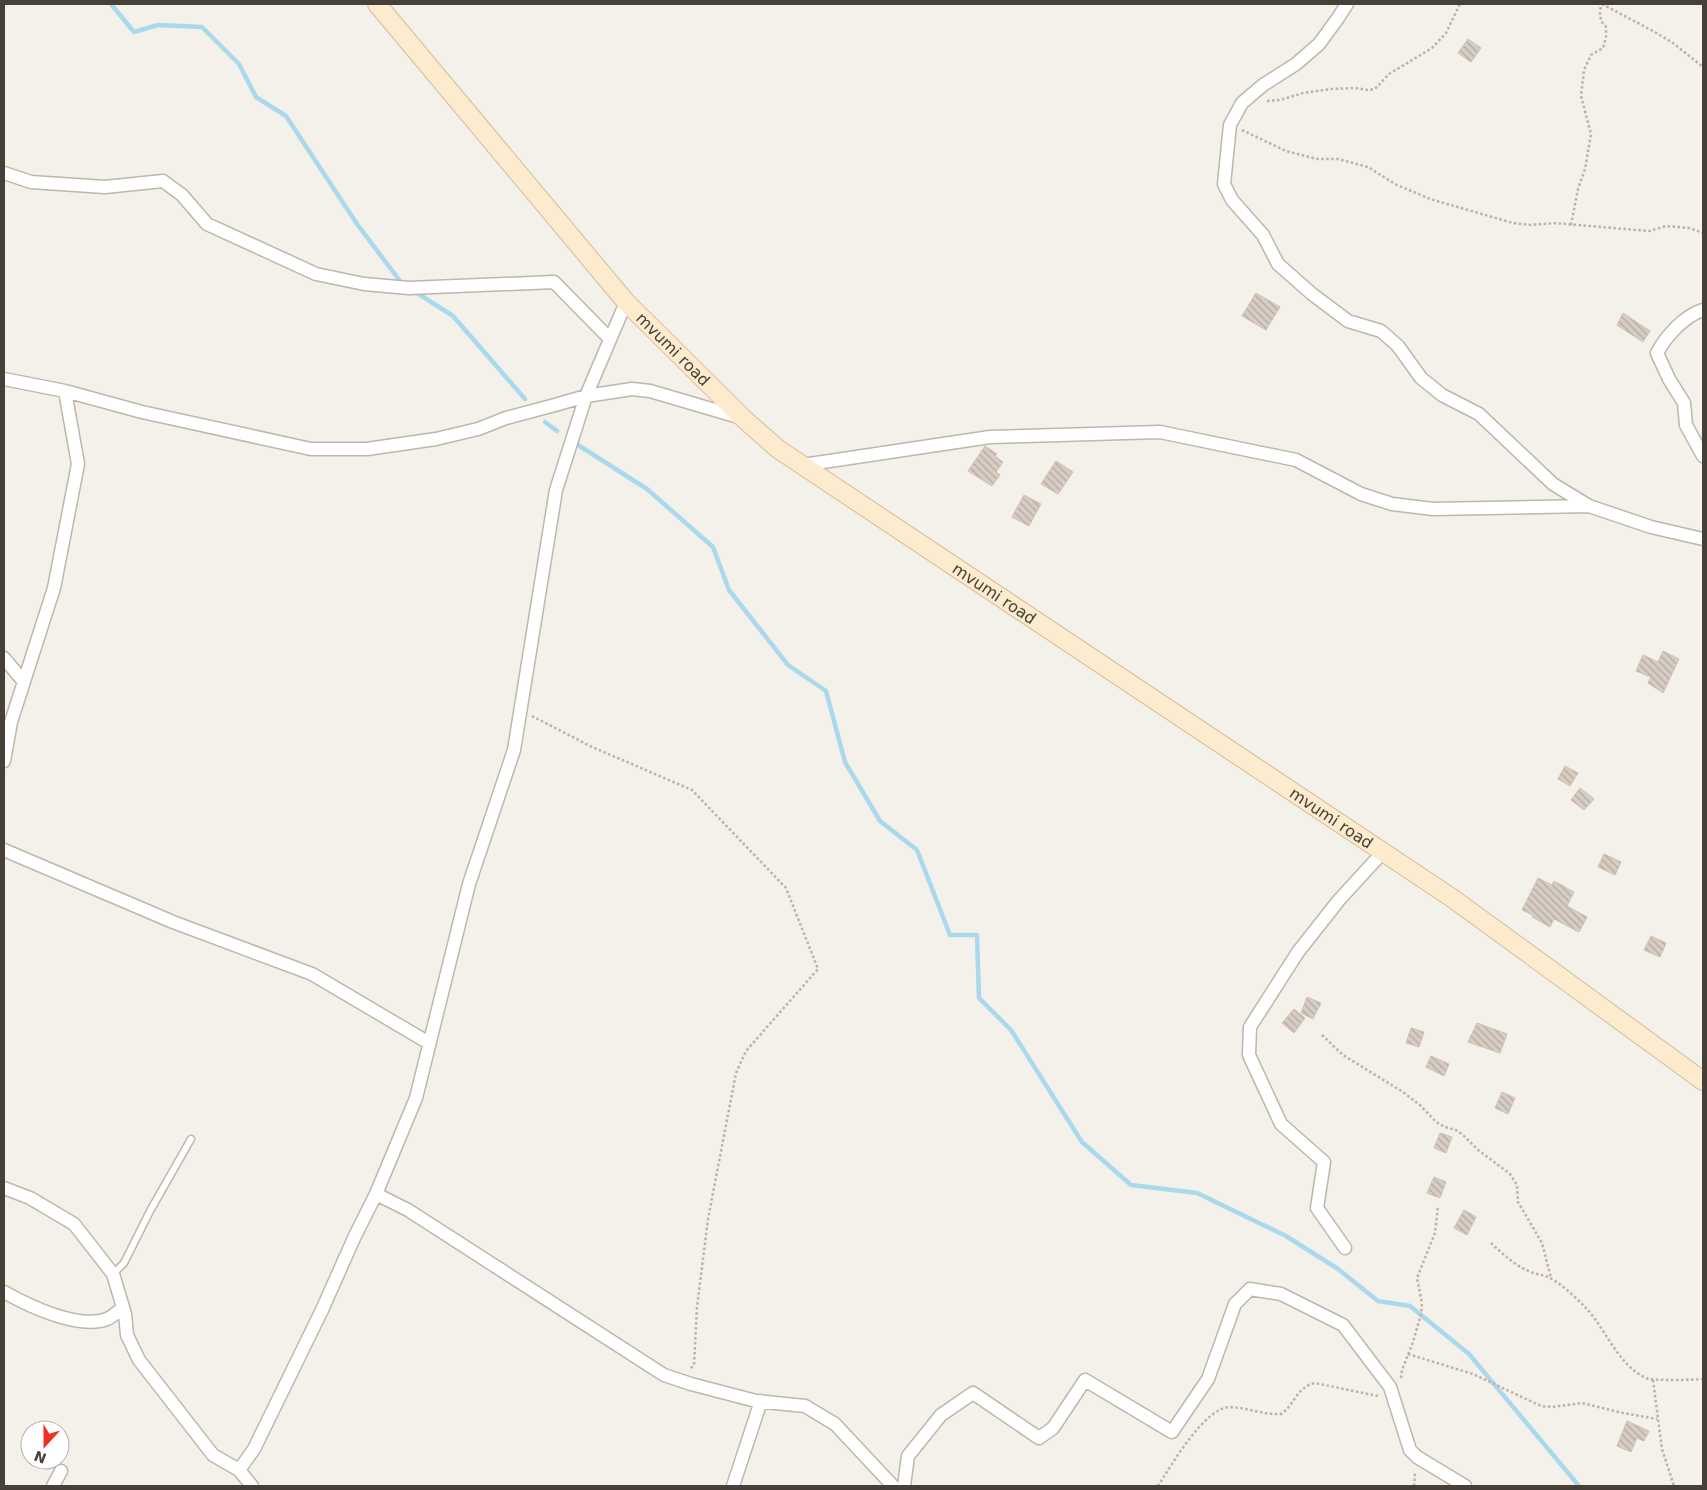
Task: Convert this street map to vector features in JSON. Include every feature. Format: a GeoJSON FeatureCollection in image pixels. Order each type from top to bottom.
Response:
{"type":"FeatureCollection","features":[{"type":"Feature","properties":{"kind":"street","name":"mvumi road"},"geometry":{"type":"LineString","coordinates":[[377,4],[626,302],[744,419],[778,449],[1452,898],[1703,1081]]}},
{"type":"Feature","properties":{"kind":"street"},"geometry":{"type":"LineString","coordinates":[[1346,4],[1319,44],[1296,64],[1263,85],[1242,103],[1230,124],[1224,184],[1232,200],[1263,235],[1278,264],[1312,294],[1348,321],[1382,331],[1398,346],[1421,378],[1442,395],[1479,414],[1553,484],[1589,506],[1651,527],[1703,538]]}},
{"type":"Feature","properties":{"kind":"street"},"geometry":{"type":"LineString","coordinates":[[4,173],[31,182],[106,187],[163,181],[182,195],[207,224],[316,274],[354,282],[409,288],[554,282],[610,339]]}},
{"type":"Feature","properties":{"kind":"street"},"geometry":{"type":"LineString","coordinates":[[239,1470],[254,1449],[322,1310],[376,1194],[416,1098],[469,884],[514,750],[556,490],[586,396],[626,302]]}},
{"type":"Feature","properties":{"kind":"street"},"geometry":{"type":"LineString","coordinates":[[1703,310],[1695,312],[1674,330],[1662,342],[1657,353],[1669,379],[1684,403],[1686,425],[1703,456]]}},
{"type":"Feature","properties":{"kind":"street"},"geometry":{"type":"LineString","coordinates":[[4,379],[65,391],[142,412],[311,449],[367,449],[436,439],[478,429],[506,418],[556,406],[586,396],[632,389],[650,391],[744,419]]}},
{"type":"Feature","properties":{"kind":"street"},"geometry":{"type":"LineString","coordinates":[[4,761],[11,722],[54,588],[78,464],[65,391]]}},
{"type":"Feature","properties":{"kind":"street"},"geometry":{"type":"LineString","coordinates":[[803,465],[990,436],[1160,432],[1296,460],[1361,494],[1392,504],[1433,508],[1589,506]]}},
{"type":"Feature","properties":{"kind":"street"},"geometry":{"type":"LineString","coordinates":[[4,658],[24,682]]}},
{"type":"Feature","properties":{"kind":"street"},"geometry":{"type":"LineString","coordinates":[[4,850],[173,922],[312,974],[429,1043]]}},
{"type":"Feature","properties":{"kind":"street"},"geometry":{"type":"LineString","coordinates":[[1345,1248],[1317,1208],[1324,1162],[1281,1124],[1248,1055],[1250,1027],[1298,952],[1339,900],[1382,852]]}},
{"type":"Feature","properties":{"kind":"street"},"geometry":{"type":"LineString","coordinates":[[4,1188],[30,1198],[74,1224],[112,1274],[123,1308],[127,1335],[139,1360],[213,1455],[239,1470],[252,1486]]}},
{"type":"Feature","properties":{"kind":"street"},"geometry":{"type":"LineString","coordinates":[[376,1194],[408,1210],[664,1375],[761,1401],[804,1406],[835,1424],[893,1486]]}},
{"type":"Feature","properties":{"kind":"street"},"geometry":{"type":"LineString","coordinates":[[904,1486],[908,1456],[941,1415],[973,1393],[1039,1438],[1053,1428],[1085,1380],[1172,1432],[1208,1379],[1235,1304],[1250,1289],[1281,1294],[1343,1325],[1390,1387],[1410,1450],[1417,1457],[1464,1486]]}},
{"type":"Feature","properties":{"kind":"street"},"geometry":{"type":"LineString","coordinates":[[4,1292],[32,1307],[85,1323],[107,1319],[123,1308]]}},
{"type":"Feature","properties":{"kind":"street"},"geometry":{"type":"LineString","coordinates":[[733,1486],[761,1401]]}},
{"type":"Feature","properties":{"kind":"street"},"geometry":{"type":"LineString","coordinates":[[53,1486],[62,1471]]}},
{"type":"Feature","properties":{"kind":"lane"},"geometry":{"type":"LineString","coordinates":[[112,1274],[124,1263],[150,1211],[191,1139]]}},
{"type":"Feature","properties":{"kind":"path"},"geometry":{"type":"LineString","coordinates":[[1242,103],[1280,100],[1303,93],[1331,89],[1375,89],[1389,74],[1432,48],[1446,32],[1460,4]]}},
{"type":"Feature","properties":{"kind":"path"},"geometry":{"type":"LineString","coordinates":[[1571,225],[1578,189],[1586,169],[1591,134],[1581,96],[1584,70],[1591,55],[1603,48],[1606,37],[1606,27],[1601,21],[1600,13],[1602,4],[1673,43],[1703,67]]}},
{"type":"Feature","properties":{"kind":"path"},"geometry":{"type":"LineString","coordinates":[[1230,124],[1286,150],[1317,160],[1338,159],[1368,167],[1395,184],[1430,199],[1513,223],[1531,225],[1554,223],[1649,231],[1666,226],[1689,228],[1703,233]]}},
{"type":"Feature","properties":{"kind":"path"},"geometry":{"type":"LineString","coordinates":[[520,710],[590,746],[692,790],[786,888],[818,969],[746,1051],[736,1073],[708,1219],[697,1307],[694,1365],[680,1380]]}},
{"type":"Feature","properties":{"kind":"path"},"geometry":{"type":"LineString","coordinates":[[1322,1035],[1343,1055],[1421,1106],[1436,1122],[1464,1135],[1476,1149],[1510,1174],[1517,1185],[1518,1202],[1542,1243],[1551,1278]]}},
{"type":"Feature","properties":{"kind":"path"},"geometry":{"type":"LineString","coordinates":[[1401,1386],[1402,1370],[1421,1314],[1422,1303],[1417,1278],[1434,1233],[1438,1207]]}},
{"type":"Feature","properties":{"kind":"path"},"geometry":{"type":"LineString","coordinates":[[1491,1243],[1519,1266],[1551,1278],[1589,1311],[1619,1353],[1633,1369],[1647,1379],[1703,1379]]}},
{"type":"Feature","properties":{"kind":"path"},"geometry":{"type":"LineString","coordinates":[[1408,1354],[1473,1374],[1540,1406],[1552,1407],[1582,1403],[1658,1419]]}},
{"type":"Feature","properties":{"kind":"path"},"geometry":{"type":"LineString","coordinates":[[1653,1380],[1662,1449],[1674,1486]]}},
{"type":"Feature","properties":{"kind":"path"},"geometry":{"type":"LineString","coordinates":[[1158,1486],[1176,1458],[1206,1419],[1219,1410],[1230,1407],[1281,1414],[1303,1389],[1315,1383],[1376,1395],[1396,1405]]}},
{"type":"Feature","properties":{"kind":"path"},"geometry":{"type":"LineString","coordinates":[[1414,1486],[1417,1457]]}},
{"type":"Feature","properties":{"kind":"building"},"geometry":{"type":"Polygon","coordinates":[[[1468,39],[1481,48],[1471,62],[1458,53],[1468,39]]]}},
{"type":"Feature","properties":{"kind":"building"},"geometry":{"type":"Polygon","coordinates":[[[1256,293],[1280,307],[1266,330],[1242,316],[1256,293]]]}},
{"type":"Feature","properties":{"kind":"building"},"geometry":{"type":"Polygon","coordinates":[[[1623,313],[1650,331],[1643,342],[1617,325],[1623,313]]]}},
{"type":"Feature","properties":{"kind":"building"},"geometry":{"type":"Polygon","coordinates":[[[985,446],[997,454],[995,456],[1003,462],[996,472],[1000,475],[992,486],[968,471],[985,446]]]}},
{"type":"Feature","properties":{"kind":"building"},"geometry":{"type":"Polygon","coordinates":[[[1056,461],[1073,472],[1058,494],[1041,484],[1056,461]]]}},
{"type":"Feature","properties":{"kind":"building"},"geometry":{"type":"Polygon","coordinates":[[[1024,495],[1041,504],[1029,526],[1012,517],[1024,495]]]}},
{"type":"Feature","properties":{"kind":"building"},"geometry":{"type":"Polygon","coordinates":[[[1663,651],[1679,659],[1663,693],[1648,683],[1651,677],[1636,671],[1643,655],[1658,662],[1663,651]]]}},
{"type":"Feature","properties":{"kind":"building"},"geometry":{"type":"Polygon","coordinates":[[[1565,766],[1578,773],[1570,786],[1558,779],[1565,766]]]}},
{"type":"Feature","properties":{"kind":"building"},"geometry":{"type":"Polygon","coordinates":[[[1580,788],[1594,799],[1584,810],[1571,800],[1580,788]]]}},
{"type":"Feature","properties":{"kind":"building"},"geometry":{"type":"Polygon","coordinates":[[[1604,854],[1621,862],[1615,875],[1598,867],[1604,854]]]}},
{"type":"Feature","properties":{"kind":"building"},"geometry":{"type":"Polygon","coordinates":[[[1538,878],[1552,885],[1554,881],[1574,892],[1567,906],[1587,917],[1579,932],[1554,919],[1550,927],[1522,910],[1538,878]]]}},
{"type":"Feature","properties":{"kind":"building"},"geometry":{"type":"Polygon","coordinates":[[[1651,936],[1666,943],[1660,957],[1644,950],[1651,936]]]}},
{"type":"Feature","properties":{"kind":"building"},"geometry":{"type":"Polygon","coordinates":[[[1307,997],[1321,1003],[1313,1019],[1301,1013],[1307,997]]]}},
{"type":"Feature","properties":{"kind":"building"},"geometry":{"type":"Polygon","coordinates":[[[1294,1009],[1305,1018],[1294,1033],[1282,1023],[1294,1009]]]}},
{"type":"Feature","properties":{"kind":"building"},"geometry":{"type":"Polygon","coordinates":[[[1477,1023],[1507,1034],[1500,1053],[1468,1042],[1477,1023]]]}},
{"type":"Feature","properties":{"kind":"building"},"geometry":{"type":"Polygon","coordinates":[[[1411,1028],[1424,1032],[1419,1047],[1406,1043],[1411,1028]]]}},
{"type":"Feature","properties":{"kind":"building"},"geometry":{"type":"Polygon","coordinates":[[[1431,1056],[1449,1064],[1444,1076],[1426,1067],[1431,1056]]]}},
{"type":"Feature","properties":{"kind":"building"},"geometry":{"type":"Polygon","coordinates":[[[1502,1092],[1515,1098],[1508,1114],[1495,1108],[1502,1092]]]}},
{"type":"Feature","properties":{"kind":"building"},"geometry":{"type":"Polygon","coordinates":[[[1440,1133],[1452,1137],[1446,1153],[1434,1148],[1440,1133]]]}},
{"type":"Feature","properties":{"kind":"building"},"geometry":{"type":"Polygon","coordinates":[[[1434,1177],[1446,1182],[1440,1198],[1427,1193],[1434,1177]]]}},
{"type":"Feature","properties":{"kind":"building"},"geometry":{"type":"Polygon","coordinates":[[[1464,1210],[1476,1217],[1467,1235],[1454,1228],[1464,1210]]]}},
{"type":"Feature","properties":{"kind":"building"},"geometry":{"type":"Polygon","coordinates":[[[1627,1421],[1649,1431],[1644,1441],[1637,1438],[1631,1452],[1617,1446],[1627,1421]]]}},
{"type":"Feature","properties":{"kind":"waterway"},"geometry":{"type":"LineString","coordinates":[[111,4],[134,32],[158,25],[202,27],[239,64],[256,97],[286,116],[357,224],[403,285]]}},
{"type":"Feature","properties":{"kind":"waterway"},"geometry":{"type":"LineString","coordinates":[[414,291],[453,316],[525,399]]}},
{"type":"Feature","properties":{"kind":"waterway"},"geometry":{"type":"LineString","coordinates":[[545,422],[557,431]]}},
{"type":"Feature","properties":{"kind":"waterway"},"geometry":{"type":"LineString","coordinates":[[578,445],[647,489],[713,547],[729,590],[788,665],[826,691],[845,762],[880,821],[917,850],[950,935],[977,935],[979,998],[1011,1030],[1082,1142],[1131,1185],[1197,1193],[1286,1236],[1338,1269],[1378,1301],[1410,1306],[1469,1354],[1579,1486]]}}]}
